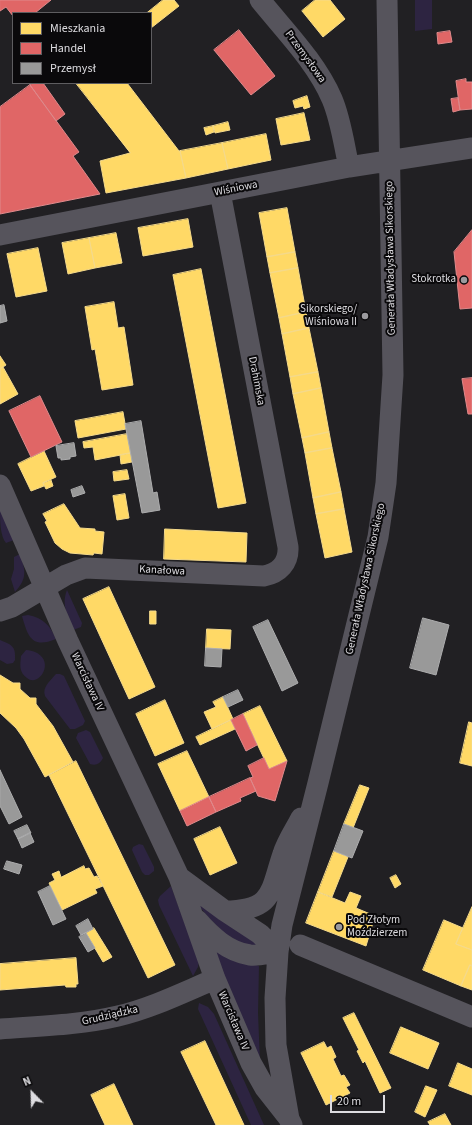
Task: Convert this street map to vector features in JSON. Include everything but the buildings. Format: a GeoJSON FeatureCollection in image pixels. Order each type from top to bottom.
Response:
{"type":"FeatureCollection","features":[{"type":"Feature","properties":{"kind":"street","name":"Przemysłowa"},"geometry":{"type":"LineString","coordinates":[[260,0],[309,60],[327,88],[336,111],[349,167]]}},
{"type":"Feature","properties":{"kind":"street","name":"Generała Władysława Sikorskiego"},"geometry":{"type":"LineString","coordinates":[[291,1122],[276,1045],[275,998],[278,952],[282,924],[318,784],[378,537],[386,483],[393,375],[387,0]]}},
{"type":"Feature","properties":{"kind":"street","name":"Wiśniowa"},"geometry":{"type":"LineString","coordinates":[[0,235],[349,167],[472,148]]}},
{"type":"Feature","properties":{"kind":"street","name":"Drahimska"},"geometry":{"type":"LineString","coordinates":[[220,192],[288,547],[288,557],[282,568]]}},
{"type":"Feature","properties":{"kind":"street","name":"Warcisława IV"},"geometry":{"type":"LineString","coordinates":[[0,485],[72,648],[179,878],[215,979],[251,1063],[265,1088],[291,1122]]}},
{"type":"Feature","properties":{"kind":"street","name":"Kanałowa"},"geometry":{"type":"LineString","coordinates":[[0,611],[12,608],[66,575],[85,568],[264,576],[276,572],[282,568]]}},
{"type":"Feature","properties":{"kind":"street"},"geometry":{"type":"LineString","coordinates":[[225,911],[240,911],[257,906],[268,897],[276,878],[283,853],[318,784]]}},
{"type":"Feature","properties":{"kind":"street","name":"Warcisława IV"},"geometry":{"type":"LineString","coordinates":[[179,878],[260,934],[278,952]]}},
{"type":"Feature","properties":{"kind":"street","name":"Warcisława IV"},"geometry":{"type":"LineString","coordinates":[[193,915],[220,943],[236,952],[251,955],[278,952]]}},
{"type":"Feature","properties":{"kind":"street"},"geometry":{"type":"LineString","coordinates":[[300,945],[472,1017]]}},
{"type":"Feature","properties":{"kind":"street","name":"Grudziądzka"},"geometry":{"type":"LineString","coordinates":[[0,1029],[82,1023],[120,1016],[150,1006],[215,979]]}},
{"type":"Feature","properties":{"kind":"shaded area"},"geometry":{"type":"Polygon","coordinates":[[[415,0],[432,0],[432,29],[415,31],[415,0]]]}},
{"type":"Feature","properties":{"kind":"shaded area"},"geometry":{"type":"Polygon","coordinates":[[[0,509],[14,540],[6,543],[1,532],[0,509]]]}},
{"type":"Feature","properties":{"kind":"shaded area"},"geometry":{"type":"Polygon","coordinates":[[[20,554],[24,574],[22,583],[15,592],[11,579],[14,569],[14,557],[20,554]]]}},
{"type":"Feature","properties":{"kind":"shaded area"},"geometry":{"type":"Polygon","coordinates":[[[67,590],[82,623],[81,627],[73,630],[65,606],[65,595],[67,590]]]}},
{"type":"Feature","properties":{"kind":"shaded area"},"geometry":{"type":"Polygon","coordinates":[[[28,615],[42,620],[51,630],[56,639],[41,643],[32,639],[26,630],[22,616],[28,615]]]}},
{"type":"Feature","properties":{"kind":"shaded area"},"geometry":{"type":"Polygon","coordinates":[[[0,640],[10,645],[14,649],[15,660],[13,663],[7,664],[0,660],[0,640]]]}},
{"type":"Feature","properties":{"kind":"shaded area"},"geometry":{"type":"Polygon","coordinates":[[[26,650],[35,652],[41,656],[44,661],[45,667],[43,672],[40,677],[36,679],[32,680],[27,678],[21,671],[21,656],[26,650]]]}},
{"type":"Feature","properties":{"kind":"shaded area"},"geometry":{"type":"Polygon","coordinates":[[[56,674],[64,676],[85,721],[83,725],[75,729],[70,729],[45,696],[44,693],[46,687],[56,674]]]}},
{"type":"Feature","properties":{"kind":"shaded area"},"geometry":{"type":"Polygon","coordinates":[[[86,730],[90,732],[103,758],[101,762],[96,765],[90,764],[76,738],[78,733],[86,730]]]}},
{"type":"Feature","properties":{"kind":"shaded area"},"geometry":{"type":"Polygon","coordinates":[[[139,844],[143,845],[154,867],[154,871],[149,875],[145,875],[142,872],[132,850],[133,847],[139,844]]]}},
{"type":"Feature","properties":{"kind":"shaded area"},"geometry":{"type":"Polygon","coordinates":[[[171,886],[199,961],[198,967],[193,976],[159,905],[158,900],[160,896],[171,886]]]}},
{"type":"Feature","properties":{"kind":"shaded area"},"geometry":{"type":"Polygon","coordinates":[[[193,894],[260,945],[249,946],[229,938],[199,906],[193,894]]]}},
{"type":"Feature","properties":{"kind":"shaded area"},"geometry":{"type":"Polygon","coordinates":[[[211,948],[259,966],[258,1013],[260,1062],[211,948]]]}},
{"type":"Feature","properties":{"kind":"shaded area"},"geometry":{"type":"Polygon","coordinates":[[[199,1003],[208,1007],[214,1014],[264,1125],[251,1125],[198,1009],[199,1003]]]}},
{"type":"Feature","properties":{"kind":"place","name":"Stokrotka"},"geometry":{"type":"Point","coordinates":[464,280]}},
{"type":"Feature","properties":{"kind":"place","name":"Sikorskiego/ Wiśniowa II"},"geometry":{"type":"Point","coordinates":[365,316]}},
{"type":"Feature","properties":{"kind":"place","name":"Pod Złotym Moździerzem"},"geometry":{"type":"Point","coordinates":[339,927]}}]}
